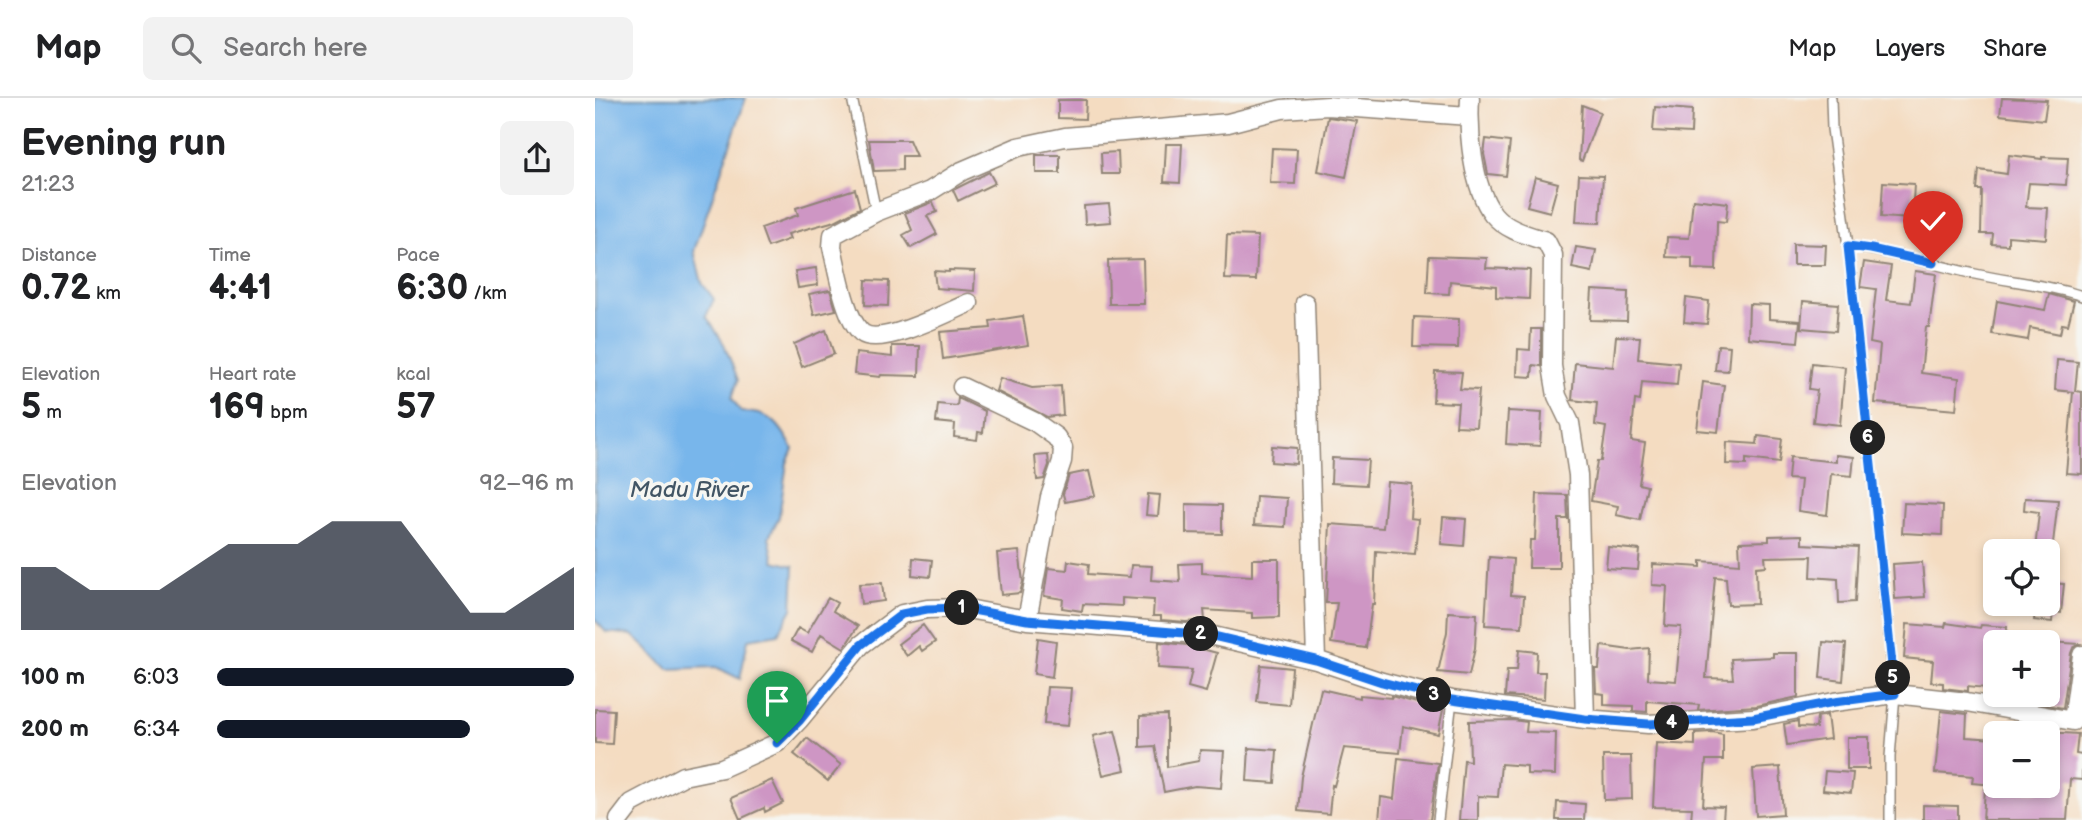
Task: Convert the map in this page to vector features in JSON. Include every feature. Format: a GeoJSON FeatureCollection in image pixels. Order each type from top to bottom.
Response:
{"type":"FeatureCollection","features":[{"type":"Feature","properties":{"kind":"street"},"geometry":{"type":"LineString","coordinates":[[969,303],[898,332],[875,337],[860,332],[850,314],[833,235],[876,212],[930,191],[962,171],[1018,148],[1065,137],[1228,123],[1282,109],[1328,106],[1469,107],[1471,145],[1480,186],[1493,214],[1513,230],[1546,241],[1553,255],[1552,366],[1557,396],[1570,423],[1578,475],[1585,719]]}},
{"type":"Feature","properties":{"kind":"street"},"geometry":{"type":"LineString","coordinates":[[1304,303],[1316,660]]}},
{"type":"Feature","properties":{"kind":"street"},"geometry":{"type":"LineString","coordinates":[[962,387],[1035,422],[1056,437],[1063,448],[1062,461],[1049,497],[1027,620]]}},
{"type":"Feature","properties":{"kind":"street"},"geometry":{"type":"LineString","coordinates":[[619,820],[632,803],[683,776],[722,768],[777,743],[800,720],[861,645],[902,614],[927,609],[962,608],[1027,620],[1209,635],[1316,660],[1382,682],[1452,700],[1585,719],[1648,724],[1753,718],[1834,702],[1895,694],[1967,702],[2078,721],[2082,655]]}},
{"type":"Feature","properties":{"kind":"lane"},"geometry":{"type":"LineString","coordinates":[[852,98],[876,212]]}},
{"type":"Feature","properties":{"kind":"lane"},"geometry":{"type":"LineString","coordinates":[[1831,98],[1832,129],[1848,246],[1895,694],[1890,757],[1890,820]]}},
{"type":"Feature","properties":{"kind":"lane"},"geometry":{"type":"LineString","coordinates":[[1848,246],[1975,274],[2061,289],[2082,296]]}},
{"type":"Feature","properties":{"kind":"lane"},"geometry":{"type":"LineString","coordinates":[[1438,820],[1452,700]]}},
{"type":"Feature","properties":{"kind":"water","name":"Madu River"},"geometry":{"type":"Polygon","coordinates":[[[595,98],[746,98],[694,251],[702,283],[714,299],[706,316],[724,344],[738,380],[732,398],[741,412],[760,414],[779,426],[793,449],[787,463],[779,517],[769,537],[774,561],[794,566],[792,609],[778,634],[748,639],[740,679],[716,667],[668,669],[632,635],[606,632],[595,620],[595,98]]]}},
{"type":"Feature","properties":{"kind":"building"},"geometry":{"type":"Polygon","coordinates":[[[2002,98],[2047,100],[2044,120],[2000,115],[2002,98]]]}},
{"type":"Feature","properties":{"kind":"building"},"geometry":{"type":"Polygon","coordinates":[[[1058,100],[1086,100],[1085,119],[1058,118],[1058,100]]]}},
{"type":"Feature","properties":{"kind":"building"},"geometry":{"type":"Polygon","coordinates":[[[1582,105],[1600,112],[1582,161],[1579,160],[1582,105]]]}},
{"type":"Feature","properties":{"kind":"building"},"geometry":{"type":"Polygon","coordinates":[[[1655,107],[1692,110],[1691,133],[1653,131],[1655,107]]]}},
{"type":"Feature","properties":{"kind":"building"},"geometry":{"type":"Polygon","coordinates":[[[1328,117],[1357,121],[1346,177],[1318,171],[1328,117]]]}},
{"type":"Feature","properties":{"kind":"building"},"geometry":{"type":"Polygon","coordinates":[[[1486,139],[1510,142],[1506,176],[1488,174],[1484,154],[1486,139]]]}},
{"type":"Feature","properties":{"kind":"building"},"geometry":{"type":"Polygon","coordinates":[[[869,140],[909,140],[916,156],[902,156],[902,170],[874,171],[869,140]]]}},
{"type":"Feature","properties":{"kind":"building"},"geometry":{"type":"Polygon","coordinates":[[[1166,144],[1182,144],[1180,183],[1164,182],[1166,144]]]}},
{"type":"Feature","properties":{"kind":"building"},"geometry":{"type":"Polygon","coordinates":[[[1272,148],[1297,149],[1295,184],[1270,183],[1272,148]]]}},
{"type":"Feature","properties":{"kind":"building"},"geometry":{"type":"Polygon","coordinates":[[[1118,152],[1119,174],[1102,174],[1101,153],[1118,152]]]}},
{"type":"Feature","properties":{"kind":"building"},"geometry":{"type":"Polygon","coordinates":[[[1036,155],[1060,155],[1060,173],[1036,173],[1036,155]]]}},
{"type":"Feature","properties":{"kind":"building"},"geometry":{"type":"Polygon","coordinates":[[[2009,155],[2042,159],[2068,158],[2066,185],[2029,183],[2026,207],[2048,208],[2046,239],[2008,236],[2008,245],[1992,244],[1993,234],[1981,234],[1982,190],[1977,190],[1979,170],[2007,174],[2009,155]]]}},
{"type":"Feature","properties":{"kind":"building"},"geometry":{"type":"Polygon","coordinates":[[[989,172],[995,183],[958,201],[953,190],[989,172]]]}},
{"type":"Feature","properties":{"kind":"building"},"geometry":{"type":"Polygon","coordinates":[[[1579,175],[1603,176],[1600,223],[1576,222],[1579,175]]]}},
{"type":"Feature","properties":{"kind":"building"},"geometry":{"type":"Polygon","coordinates":[[[1535,177],[1558,183],[1550,212],[1527,206],[1535,177]]]}},
{"type":"Feature","properties":{"kind":"building"},"geometry":{"type":"Polygon","coordinates":[[[1883,182],[1914,184],[1912,219],[1881,217],[1883,182]]]}},
{"type":"Feature","properties":{"kind":"building"},"geometry":{"type":"Polygon","coordinates":[[[855,189],[860,208],[835,221],[788,234],[790,239],[768,247],[761,228],[798,215],[796,208],[855,189]]]}},
{"type":"Feature","properties":{"kind":"building"},"geometry":{"type":"Polygon","coordinates":[[[1693,199],[1728,203],[1726,222],[1717,221],[1716,270],[1692,269],[1692,258],[1666,257],[1667,237],[1689,238],[1693,199]]]}},
{"type":"Feature","properties":{"kind":"building"},"geometry":{"type":"Polygon","coordinates":[[[933,202],[937,212],[927,216],[937,234],[911,248],[903,235],[912,230],[905,213],[933,202]]]}},
{"type":"Feature","properties":{"kind":"building"},"geometry":{"type":"Polygon","coordinates":[[[1109,204],[1111,222],[1085,224],[1084,206],[1109,204]]]}},
{"type":"Feature","properties":{"kind":"building"},"geometry":{"type":"Polygon","coordinates":[[[1227,235],[1258,236],[1256,280],[1225,279],[1227,235]]]}},
{"type":"Feature","properties":{"kind":"building"},"geometry":{"type":"Polygon","coordinates":[[[1793,244],[1826,245],[1825,265],[1793,265],[1793,244]]]}},
{"type":"Feature","properties":{"kind":"building"},"geometry":{"type":"Polygon","coordinates":[[[1576,247],[1596,250],[1592,272],[1572,268],[1576,247]]]}},
{"type":"Feature","properties":{"kind":"building"},"geometry":{"type":"Polygon","coordinates":[[[1429,256],[1487,258],[1486,268],[1530,270],[1529,299],[1496,297],[1496,286],[1450,281],[1449,294],[1427,293],[1429,256]]]}},
{"type":"Feature","properties":{"kind":"building"},"geometry":{"type":"Polygon","coordinates":[[[1143,259],[1144,304],[1109,304],[1108,260],[1143,259]]]}},
{"type":"Feature","properties":{"kind":"building"},"geometry":{"type":"Polygon","coordinates":[[[1864,262],[1891,266],[1886,300],[1911,303],[1915,271],[1936,274],[1921,373],[1959,378],[1956,410],[1875,403],[1880,345],[1870,343],[1876,289],[1860,287],[1864,262]]]}},
{"type":"Feature","properties":{"kind":"building"},"geometry":{"type":"Polygon","coordinates":[[[816,268],[818,285],[798,288],[795,271],[816,268]]]}},
{"type":"Feature","properties":{"kind":"building"},"geometry":{"type":"Polygon","coordinates":[[[934,271],[975,271],[974,291],[936,288],[934,271]]]}},
{"type":"Feature","properties":{"kind":"building"},"geometry":{"type":"Polygon","coordinates":[[[866,280],[889,281],[888,306],[865,305],[866,280]]]}},
{"type":"Feature","properties":{"kind":"building"},"geometry":{"type":"Polygon","coordinates":[[[830,290],[836,310],[814,315],[809,294],[830,290]]]}},
{"type":"Feature","properties":{"kind":"building"},"geometry":{"type":"Polygon","coordinates":[[[1592,290],[1628,292],[1627,321],[1590,320],[1592,290]]]}},
{"type":"Feature","properties":{"kind":"building"},"geometry":{"type":"Polygon","coordinates":[[[2049,294],[2074,301],[2068,325],[2062,324],[2060,334],[2030,328],[2028,340],[1992,334],[1997,301],[2045,310],[2049,294]]]}},
{"type":"Feature","properties":{"kind":"building"},"geometry":{"type":"Polygon","coordinates":[[[1686,298],[1709,301],[1707,324],[1684,322],[1686,298]]]}},
{"type":"Feature","properties":{"kind":"building"},"geometry":{"type":"Polygon","coordinates":[[[1803,301],[1838,304],[1836,331],[1801,328],[1803,301]]]}},
{"type":"Feature","properties":{"kind":"building"},"geometry":{"type":"Polygon","coordinates":[[[1749,304],[1769,305],[1769,319],[1800,321],[1798,342],[1748,338],[1749,304]]]}},
{"type":"Feature","properties":{"kind":"building"},"geometry":{"type":"Polygon","coordinates":[[[1023,316],[1028,345],[943,359],[940,332],[991,328],[990,321],[1023,316]]]}},
{"type":"Feature","properties":{"kind":"building"},"geometry":{"type":"Polygon","coordinates":[[[1414,317],[1459,319],[1458,348],[1413,347],[1414,317]]]}},
{"type":"Feature","properties":{"kind":"building"},"geometry":{"type":"Polygon","coordinates":[[[1531,329],[1541,329],[1541,366],[1533,365],[1532,377],[1517,376],[1518,349],[1530,350],[1531,329]]]}},
{"type":"Feature","properties":{"kind":"building"},"geometry":{"type":"Polygon","coordinates":[[[826,330],[834,354],[802,367],[794,344],[826,330]]]}},
{"type":"Feature","properties":{"kind":"building"},"geometry":{"type":"Polygon","coordinates":[[[1616,336],[1640,337],[1638,359],[1679,363],[1677,385],[1642,382],[1640,401],[1635,400],[1631,441],[1645,443],[1639,484],[1647,486],[1640,520],[1616,515],[1618,506],[1591,501],[1606,427],[1595,425],[1597,403],[1572,400],[1575,363],[1613,367],[1616,336]]]}},
{"type":"Feature","properties":{"kind":"building"},"geometry":{"type":"Polygon","coordinates":[[[1718,345],[1730,346],[1728,371],[1715,370],[1718,345]]]}},
{"type":"Feature","properties":{"kind":"building"},"geometry":{"type":"Polygon","coordinates":[[[892,346],[920,346],[919,376],[880,377],[854,374],[856,353],[892,357],[892,346]]]}},
{"type":"Feature","properties":{"kind":"building"},"geometry":{"type":"Polygon","coordinates":[[[2057,360],[2078,362],[2075,391],[2082,392],[2082,474],[2066,473],[2073,392],[2055,390],[2057,360]]]}},
{"type":"Feature","properties":{"kind":"building"},"geometry":{"type":"Polygon","coordinates":[[[1812,363],[1845,367],[1840,425],[1813,422],[1817,390],[1809,389],[1812,363]]]}},
{"type":"Feature","properties":{"kind":"building"},"geometry":{"type":"Polygon","coordinates":[[[1435,371],[1462,372],[1460,389],[1479,390],[1476,427],[1456,426],[1458,403],[1433,402],[1435,371]]]}},
{"type":"Feature","properties":{"kind":"building"},"geometry":{"type":"Polygon","coordinates":[[[1000,378],[1032,388],[1061,386],[1063,415],[1047,417],[996,391],[1000,378]]]}},
{"type":"Feature","properties":{"kind":"building"},"geometry":{"type":"Polygon","coordinates":[[[1703,382],[1724,385],[1718,432],[1697,430],[1703,382]]]}},
{"type":"Feature","properties":{"kind":"building"},"geometry":{"type":"Polygon","coordinates":[[[958,398],[985,411],[983,433],[978,432],[977,440],[954,437],[955,424],[936,422],[938,404],[957,406],[958,398]]]}},
{"type":"Feature","properties":{"kind":"building"},"geometry":{"type":"Polygon","coordinates":[[[1508,411],[1542,413],[1540,446],[1506,444],[1508,411]]]}},
{"type":"Feature","properties":{"kind":"building"},"geometry":{"type":"Polygon","coordinates":[[[1758,436],[1782,439],[1779,463],[1746,459],[1746,465],[1726,464],[1727,442],[1757,444],[1758,436]]]}},
{"type":"Feature","properties":{"kind":"building"},"geometry":{"type":"Polygon","coordinates":[[[1272,446],[1297,448],[1296,464],[1271,462],[1272,446]]]}},
{"type":"Feature","properties":{"kind":"building"},"geometry":{"type":"Polygon","coordinates":[[[1048,455],[1049,465],[1044,479],[1037,480],[1035,456],[1048,455]]]}},
{"type":"Feature","properties":{"kind":"building"},"geometry":{"type":"Polygon","coordinates":[[[1836,455],[1854,457],[1852,476],[1831,474],[1827,515],[1798,511],[1801,480],[1788,479],[1790,457],[1836,462],[1836,455]]]}},
{"type":"Feature","properties":{"kind":"building"},"geometry":{"type":"Polygon","coordinates":[[[1332,458],[1368,460],[1366,485],[1331,483],[1332,458]]]}},
{"type":"Feature","properties":{"kind":"building"},"geometry":{"type":"Polygon","coordinates":[[[1089,471],[1095,496],[1065,502],[1063,494],[1069,475],[1089,471]]]}},
{"type":"Feature","properties":{"kind":"building"},"geometry":{"type":"Polygon","coordinates":[[[1387,482],[1412,484],[1410,518],[1418,519],[1415,554],[1376,551],[1374,604],[1366,648],[1331,643],[1337,603],[1326,603],[1330,524],[1383,528],[1387,482]]]}},
{"type":"Feature","properties":{"kind":"building"},"geometry":{"type":"Polygon","coordinates":[[[1148,494],[1160,495],[1158,516],[1146,515],[1148,494]]]}},
{"type":"Feature","properties":{"kind":"building"},"geometry":{"type":"Polygon","coordinates":[[[1537,494],[1567,495],[1568,519],[1559,519],[1559,568],[1529,568],[1530,540],[1535,540],[1537,494]]]}},
{"type":"Feature","properties":{"kind":"building"},"geometry":{"type":"Polygon","coordinates":[[[1256,496],[1287,498],[1285,527],[1254,525],[1256,496]]]}},
{"type":"Feature","properties":{"kind":"building"},"geometry":{"type":"Polygon","coordinates":[[[2025,498],[2058,500],[2054,539],[2036,539],[2039,512],[2024,510],[2025,498]]]}},
{"type":"Feature","properties":{"kind":"building"},"geometry":{"type":"Polygon","coordinates":[[[1904,503],[1943,505],[1942,535],[1902,533],[1904,503]]]}},
{"type":"Feature","properties":{"kind":"building"},"geometry":{"type":"Polygon","coordinates":[[[1186,504],[1222,505],[1222,534],[1186,533],[1186,504]]]}},
{"type":"Feature","properties":{"kind":"building"},"geometry":{"type":"Polygon","coordinates":[[[1443,517],[1466,519],[1464,546],[1441,544],[1443,517]]]}},
{"type":"Feature","properties":{"kind":"building"},"geometry":{"type":"Polygon","coordinates":[[[1802,535],[1802,544],[1858,547],[1855,602],[1839,603],[1838,579],[1811,577],[1812,556],[1765,557],[1766,566],[1756,567],[1757,604],[1728,605],[1726,578],[1715,577],[1706,678],[1733,679],[1731,659],[1773,657],[1773,653],[1798,653],[1798,697],[1756,706],[1698,710],[1699,705],[1647,701],[1647,712],[1633,711],[1633,706],[1604,705],[1604,694],[1596,693],[1595,669],[1599,669],[1601,646],[1630,650],[1649,648],[1648,679],[1676,681],[1681,627],[1665,626],[1667,586],[1652,585],[1653,564],[1701,567],[1701,561],[1740,564],[1739,542],[1769,541],[1769,536],[1802,535]]]}},
{"type":"Feature","properties":{"kind":"building"},"geometry":{"type":"Polygon","coordinates":[[[1608,547],[1640,550],[1638,570],[1606,568],[1608,547]]]}},
{"type":"Feature","properties":{"kind":"building"},"geometry":{"type":"Polygon","coordinates":[[[1019,551],[1023,582],[1020,593],[1001,595],[997,553],[1019,551]]]}},
{"type":"Feature","properties":{"kind":"building"},"geometry":{"type":"Polygon","coordinates":[[[1489,557],[1513,559],[1511,595],[1524,596],[1522,627],[1485,625],[1489,557]]]}},
{"type":"Feature","properties":{"kind":"building"},"geometry":{"type":"Polygon","coordinates":[[[913,558],[932,560],[930,577],[912,575],[913,558]]]}},
{"type":"Feature","properties":{"kind":"building"},"geometry":{"type":"Polygon","coordinates":[[[1252,559],[1279,559],[1279,617],[1252,618],[1252,613],[1204,610],[1205,620],[1161,620],[1161,616],[1153,616],[1154,600],[1122,598],[1122,606],[1083,604],[1082,611],[1062,608],[1063,599],[1044,596],[1048,568],[1067,570],[1068,561],[1089,564],[1088,574],[1130,577],[1131,565],[1152,566],[1151,580],[1180,582],[1179,564],[1202,563],[1202,573],[1252,576],[1252,559]]]}},
{"type":"Feature","properties":{"kind":"building"},"geometry":{"type":"Polygon","coordinates":[[[1922,562],[1925,597],[1895,599],[1893,564],[1922,562]]]}},
{"type":"Feature","properties":{"kind":"building"},"geometry":{"type":"Polygon","coordinates":[[[882,583],[884,601],[861,604],[859,584],[882,583]]]}},
{"type":"Feature","properties":{"kind":"building"},"geometry":{"type":"Polygon","coordinates":[[[2060,584],[2064,584],[2060,613],[2060,584]]]}},
{"type":"Feature","properties":{"kind":"building"},"geometry":{"type":"Polygon","coordinates":[[[828,598],[837,603],[833,611],[858,626],[844,648],[821,634],[812,652],[791,641],[798,628],[807,633],[828,598]]]}},
{"type":"Feature","properties":{"kind":"building"},"geometry":{"type":"Polygon","coordinates":[[[1448,612],[1477,614],[1475,648],[1469,675],[1438,672],[1447,632],[1448,612]]]}},
{"type":"Feature","properties":{"kind":"building"},"geometry":{"type":"Polygon","coordinates":[[[2034,616],[2053,616],[2052,622],[2034,620],[2034,616]]]}},
{"type":"Feature","properties":{"kind":"building"},"geometry":{"type":"Polygon","coordinates":[[[1946,623],[1980,628],[1981,625],[2007,627],[2007,630],[1983,630],[1983,688],[1968,686],[1968,691],[1943,688],[1943,683],[1931,682],[1933,661],[1904,658],[1907,624],[1945,627],[1946,623]]]}},
{"type":"Feature","properties":{"kind":"building"},"geometry":{"type":"Polygon","coordinates":[[[923,625],[935,642],[922,651],[919,646],[907,656],[898,644],[923,625]]]}},
{"type":"Feature","properties":{"kind":"building"},"geometry":{"type":"Polygon","coordinates":[[[1038,638],[1056,641],[1052,677],[1034,674],[1038,638]]]}},
{"type":"Feature","properties":{"kind":"building"},"geometry":{"type":"Polygon","coordinates":[[[1159,642],[1187,645],[1217,653],[1206,692],[1188,687],[1192,670],[1158,668],[1159,642]]]}},
{"type":"Feature","properties":{"kind":"building"},"geometry":{"type":"Polygon","coordinates":[[[1823,642],[1846,644],[1843,681],[1820,678],[1823,642]]]}},
{"type":"Feature","properties":{"kind":"building"},"geometry":{"type":"Polygon","coordinates":[[[2060,643],[2080,644],[2073,648],[2071,653],[2063,708],[2058,707],[2060,707],[2060,643]]]}},
{"type":"Feature","properties":{"kind":"building"},"geometry":{"type":"Polygon","coordinates":[[[1519,650],[1537,652],[1536,672],[1545,672],[1544,699],[1505,696],[1507,670],[1517,670],[1519,650]]]}},
{"type":"Feature","properties":{"kind":"building"},"geometry":{"type":"Polygon","coordinates":[[[1261,665],[1292,668],[1289,705],[1257,702],[1261,665]]]}},
{"type":"Feature","properties":{"kind":"building"},"geometry":{"type":"Polygon","coordinates":[[[1047,687],[1071,688],[1068,726],[1044,724],[1047,687]]]}},
{"type":"Feature","properties":{"kind":"building"},"geometry":{"type":"Polygon","coordinates":[[[1321,689],[1360,698],[1360,695],[1391,696],[1443,710],[1438,734],[1403,726],[1400,753],[1344,748],[1334,786],[1332,785],[1329,814],[1298,811],[1301,777],[1321,689]]]}},
{"type":"Feature","properties":{"kind":"building"},"geometry":{"type":"Polygon","coordinates":[[[595,709],[614,710],[612,744],[595,743],[595,709]]]}},
{"type":"Feature","properties":{"kind":"building"},"geometry":{"type":"Polygon","coordinates":[[[1941,711],[1967,714],[1966,737],[1983,738],[1983,784],[1972,783],[1973,776],[1935,773],[1941,711]]]}},
{"type":"Feature","properties":{"kind":"building"},"geometry":{"type":"Polygon","coordinates":[[[1167,715],[1167,767],[1199,761],[1200,750],[1224,751],[1221,788],[1195,786],[1164,792],[1155,746],[1140,747],[1140,716],[1167,715]]]}},
{"type":"Feature","properties":{"kind":"building"},"geometry":{"type":"Polygon","coordinates":[[[1827,715],[1830,739],[1787,745],[1784,724],[1798,721],[1798,727],[1816,728],[1817,717],[1827,715]]]}},
{"type":"Feature","properties":{"kind":"building"},"geometry":{"type":"Polygon","coordinates":[[[1469,721],[1527,722],[1526,732],[1556,733],[1555,775],[1527,774],[1527,766],[1501,764],[1498,797],[1478,796],[1478,820],[1459,820],[1464,760],[1470,761],[1469,721]]]}},
{"type":"Feature","properties":{"kind":"building"},"geometry":{"type":"Polygon","coordinates":[[[1115,731],[1125,770],[1103,775],[1093,736],[1115,731]]]}},
{"type":"Feature","properties":{"kind":"building"},"geometry":{"type":"Polygon","coordinates":[[[1695,733],[1723,734],[1723,760],[1706,760],[1703,806],[1724,807],[1723,820],[1691,820],[1692,808],[1653,807],[1656,743],[1695,745],[1695,733]]]}},
{"type":"Feature","properties":{"kind":"building"},"geometry":{"type":"Polygon","coordinates":[[[2060,733],[2078,734],[2076,754],[2082,755],[2082,780],[2070,779],[2067,820],[1983,820],[1984,798],[2060,798],[2060,733]]]}},
{"type":"Feature","properties":{"kind":"building"},"geometry":{"type":"Polygon","coordinates":[[[1847,737],[1869,737],[1869,769],[1847,769],[1847,737]]]}},
{"type":"Feature","properties":{"kind":"building"},"geometry":{"type":"Polygon","coordinates":[[[807,738],[841,765],[828,781],[794,754],[807,738]]]}},
{"type":"Feature","properties":{"kind":"building"},"geometry":{"type":"Polygon","coordinates":[[[1249,748],[1277,750],[1275,783],[1247,781],[1249,748]]]}},
{"type":"Feature","properties":{"kind":"building"},"geometry":{"type":"Polygon","coordinates":[[[1603,756],[1631,756],[1632,799],[1604,800],[1603,756]]]}},
{"type":"Feature","properties":{"kind":"building"},"geometry":{"type":"Polygon","coordinates":[[[1398,758],[1438,763],[1430,820],[1379,820],[1381,797],[1394,799],[1398,758]]]}},
{"type":"Feature","properties":{"kind":"building"},"geometry":{"type":"Polygon","coordinates":[[[1780,767],[1783,814],[1756,816],[1753,769],[1780,767]]]}},
{"type":"Feature","properties":{"kind":"building"},"geometry":{"type":"Polygon","coordinates":[[[1825,771],[1853,773],[1851,793],[1823,790],[1825,771]]]}},
{"type":"Feature","properties":{"kind":"building"},"geometry":{"type":"Polygon","coordinates":[[[772,780],[783,803],[765,812],[764,808],[740,819],[731,798],[772,780]]]}},
{"type":"Feature","properties":{"kind":"building"},"geometry":{"type":"Polygon","coordinates":[[[1557,802],[1585,804],[1584,820],[1556,820],[1557,802]]]}},
{"type":"Feature","properties":{"kind":"building"},"geometry":{"type":"Polygon","coordinates":[[[1923,805],[1958,806],[1958,820],[1923,820],[1923,805]]]}},
{"type":"Feature","properties":{"kind":"route"},"geometry":{"type":"LineString","coordinates":[[777,743],[800,720],[861,645],[902,614],[927,609],[962,608],[1027,620],[1209,635],[1316,660],[1382,682],[1452,700],[1585,719],[1648,724],[1753,718],[1834,702],[1895,694],[1848,246],[1933,263]]}}]}
